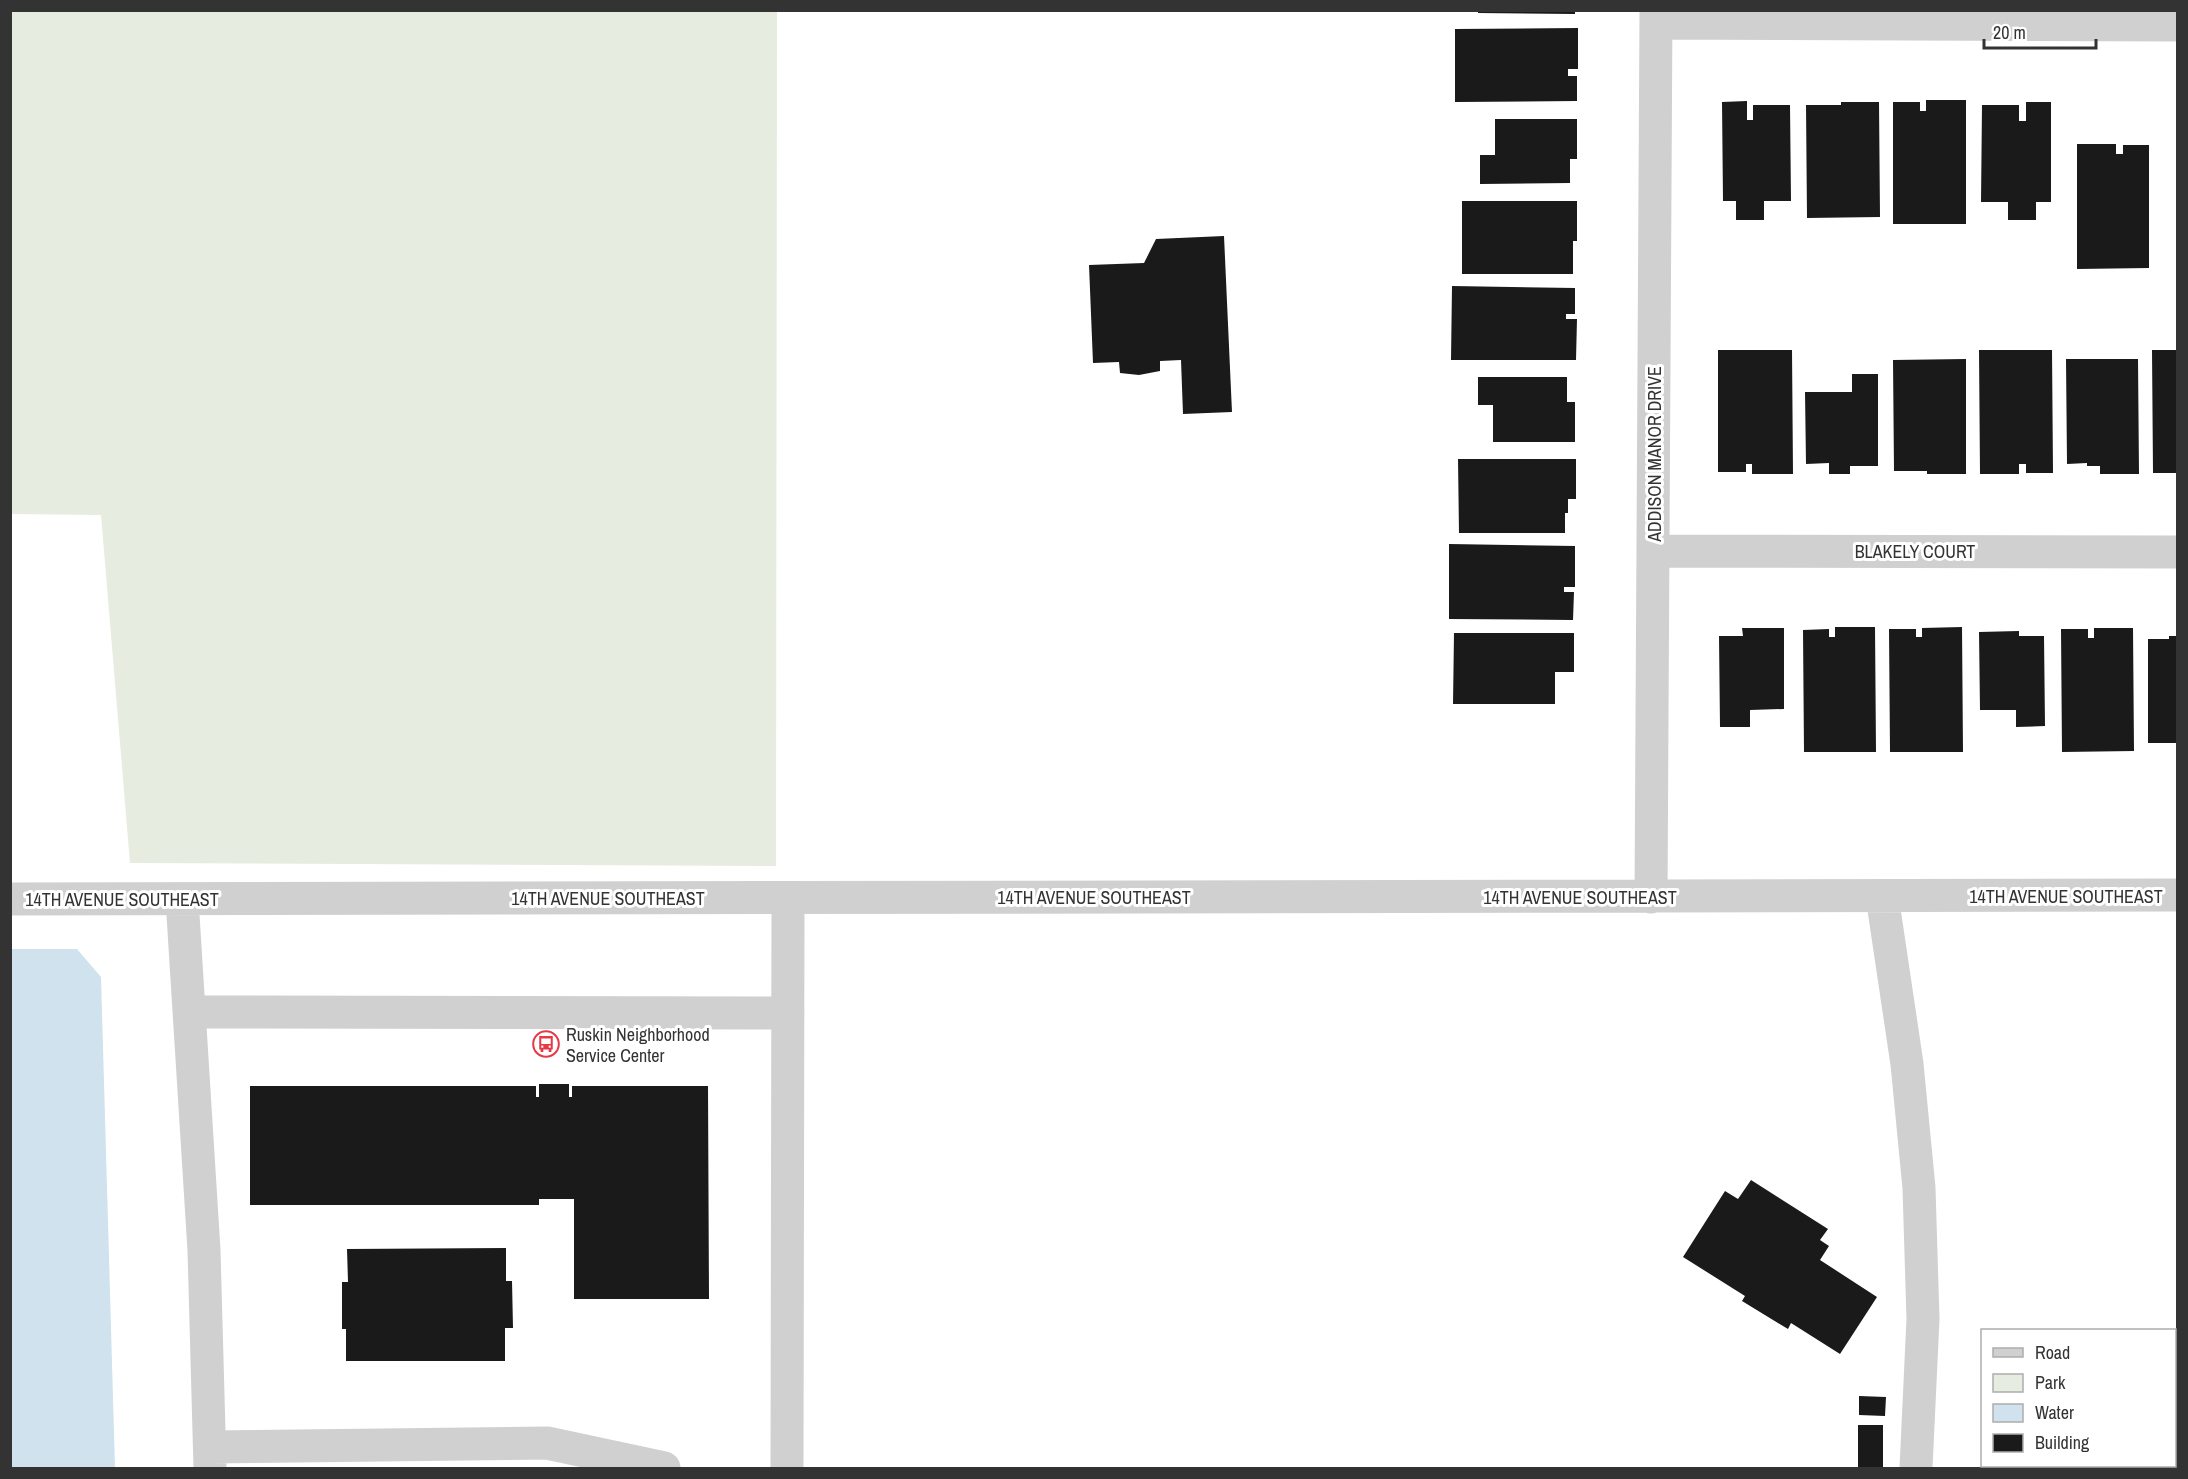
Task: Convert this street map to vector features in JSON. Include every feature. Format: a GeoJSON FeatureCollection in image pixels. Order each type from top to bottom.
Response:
{"type":"FeatureCollection","features":[{"type":"Feature","properties":{"kind":"street"},"geometry":{"type":"LineString","coordinates":[[1656,17],[2175,25]]}},
{"type":"Feature","properties":{"kind":"street","name":"ADDISON MANOR DRIVE"},"geometry":{"type":"LineString","coordinates":[[1652,897],[1656,17]]}},
{"type":"Feature","properties":{"kind":"street","name":"BLAKELY COURT"},"geometry":{"type":"LineString","coordinates":[[1653,551],[2178,552]]}},
{"type":"Feature","properties":{"kind":"street","name":"14TH AVENUE SOUTHEAST"},"geometry":{"type":"LineString","coordinates":[[10,899],[2178,895]]}},
{"type":"Feature","properties":{"kind":"street"},"geometry":{"type":"LineString","coordinates":[[1882,896],[1907,1064],[1919,1188],[1923,1319],[1916,1468]]}},
{"type":"Feature","properties":{"kind":"street"},"geometry":{"type":"LineString","coordinates":[[787,1468],[788,898]]}},
{"type":"Feature","properties":{"kind":"street"},"geometry":{"type":"LineString","coordinates":[[182,899],[204,1251],[210,1458],[547,1443],[664,1468]]}},
{"type":"Feature","properties":{"kind":"street"},"geometry":{"type":"LineString","coordinates":[[189,1012],[788,1013]]}},
{"type":"Feature","properties":{"kind":"green space"},"geometry":{"type":"Polygon","coordinates":[[[11,10],[777,11],[776,866],[130,863],[101,515],[11,514],[11,10]]]}},
{"type":"Feature","properties":{"kind":"water"},"geometry":{"type":"Polygon","coordinates":[[[10,949],[77,949],[101,977],[115,1468],[11,1468],[10,949]]]}},
{"type":"Feature","properties":{"kind":"building"},"geometry":{"type":"Polygon","coordinates":[[[1478,10],[1575,10],[1575,14],[1478,13],[1478,10]]]}},
{"type":"Feature","properties":{"kind":"building"},"geometry":{"type":"Polygon","coordinates":[[[1578,28],[1578,69],[1568,69],[1568,76],[1577,76],[1577,101],[1455,102],[1455,29],[1578,28]]]}},
{"type":"Feature","properties":{"kind":"building"},"geometry":{"type":"Polygon","coordinates":[[[1926,100],[1966,100],[1966,224],[1893,224],[1893,102],[1920,102],[1920,111],[1926,111],[1926,100]]]}},
{"type":"Feature","properties":{"kind":"building"},"geometry":{"type":"Polygon","coordinates":[[[1747,101],[1747,120],[1753,120],[1753,105],[1790,105],[1791,201],[1764,201],[1764,220],[1736,220],[1736,201],[1723,201],[1722,102],[1747,101]]]}},
{"type":"Feature","properties":{"kind":"building"},"geometry":{"type":"Polygon","coordinates":[[[1841,102],[1879,102],[1880,217],[1807,218],[1806,105],[1841,105],[1841,102]]]}},
{"type":"Feature","properties":{"kind":"building"},"geometry":{"type":"Polygon","coordinates":[[[2026,102],[2051,102],[2051,202],[2036,202],[2036,220],[2008,220],[2008,202],[1981,202],[1982,105],[2019,105],[2019,121],[2026,121],[2026,102]]]}},
{"type":"Feature","properties":{"kind":"building"},"geometry":{"type":"Polygon","coordinates":[[[1495,119],[1577,119],[1577,159],[1570,159],[1570,183],[1480,184],[1480,155],[1495,155],[1495,119]]]}},
{"type":"Feature","properties":{"kind":"building"},"geometry":{"type":"Polygon","coordinates":[[[2077,144],[2116,144],[2116,154],[2123,154],[2123,145],[2149,145],[2149,268],[2077,269],[2077,144]]]}},
{"type":"Feature","properties":{"kind":"building"},"geometry":{"type":"Polygon","coordinates":[[[1462,201],[1577,201],[1577,241],[1573,241],[1573,274],[1462,274],[1462,201]]]}},
{"type":"Feature","properties":{"kind":"building"},"geometry":{"type":"Polygon","coordinates":[[[1224,236],[1232,412],[1183,414],[1181,360],[1160,361],[1160,371],[1139,375],[1120,373],[1119,362],[1093,363],[1089,265],[1144,263],[1156,239],[1224,236]]]}},
{"type":"Feature","properties":{"kind":"building"},"geometry":{"type":"Polygon","coordinates":[[[1452,286],[1575,288],[1575,314],[1566,314],[1566,319],[1577,319],[1576,360],[1451,360],[1452,286]]]}},
{"type":"Feature","properties":{"kind":"building"},"geometry":{"type":"Polygon","coordinates":[[[1718,350],[1792,350],[1793,474],[1752,474],[1752,464],[1746,464],[1746,472],[1718,472],[1718,350]]]}},
{"type":"Feature","properties":{"kind":"building"},"geometry":{"type":"Polygon","coordinates":[[[1979,350],[2052,350],[2053,473],[2026,473],[2026,464],[2019,464],[2019,474],[1980,474],[1979,350]]]}},
{"type":"Feature","properties":{"kind":"building"},"geometry":{"type":"Polygon","coordinates":[[[2152,350],[2178,350],[2178,473],[2153,473],[2152,350]]]}},
{"type":"Feature","properties":{"kind":"building"},"geometry":{"type":"Polygon","coordinates":[[[1966,359],[1966,474],[1894,471],[1893,360],[1966,359]]]}},
{"type":"Feature","properties":{"kind":"building"},"geometry":{"type":"Polygon","coordinates":[[[2066,359],[2138,359],[2139,474],[2100,474],[2100,466],[2087,466],[2087,463],[2067,464],[2066,359]]]}},
{"type":"Feature","properties":{"kind":"building"},"geometry":{"type":"Polygon","coordinates":[[[1852,374],[1878,374],[1878,466],[1850,466],[1850,474],[1829,474],[1829,463],[1806,464],[1805,392],[1852,392],[1852,374]]]}},
{"type":"Feature","properties":{"kind":"building"},"geometry":{"type":"Polygon","coordinates":[[[1478,377],[1567,377],[1567,402],[1575,402],[1575,442],[1493,442],[1493,405],[1478,405],[1478,377]]]}},
{"type":"Feature","properties":{"kind":"building"},"geometry":{"type":"Polygon","coordinates":[[[1458,459],[1576,459],[1576,499],[1568,499],[1565,533],[1459,533],[1458,459]]]}},
{"type":"Feature","properties":{"kind":"building"},"geometry":{"type":"Polygon","coordinates":[[[1449,544],[1575,546],[1575,587],[1564,587],[1564,592],[1574,592],[1573,620],[1449,619],[1449,544]]]}},
{"type":"Feature","properties":{"kind":"building"},"geometry":{"type":"Polygon","coordinates":[[[1835,627],[1875,627],[1876,752],[1804,752],[1803,630],[1829,629],[1829,637],[1835,637],[1835,627]]]}},
{"type":"Feature","properties":{"kind":"building"},"geometry":{"type":"Polygon","coordinates":[[[1962,627],[1963,752],[1890,752],[1889,629],[1916,629],[1916,637],[1922,637],[1922,628],[1962,627]]]}},
{"type":"Feature","properties":{"kind":"building"},"geometry":{"type":"Polygon","coordinates":[[[1742,628],[1784,628],[1784,709],[1750,710],[1750,727],[1720,727],[1719,636],[1743,636],[1742,628]]]}},
{"type":"Feature","properties":{"kind":"building"},"geometry":{"type":"Polygon","coordinates":[[[2094,628],[2133,628],[2134,751],[2062,752],[2061,629],[2088,629],[2088,638],[2094,638],[2094,628]]]}},
{"type":"Feature","properties":{"kind":"building"},"geometry":{"type":"Polygon","coordinates":[[[2019,631],[2019,636],[2044,636],[2045,726],[2016,727],[2016,710],[1980,710],[1979,632],[2019,631]]]}},
{"type":"Feature","properties":{"kind":"building"},"geometry":{"type":"Polygon","coordinates":[[[1454,633],[1574,633],[1574,672],[1555,672],[1555,704],[1453,704],[1454,633]]]}},
{"type":"Feature","properties":{"kind":"building"},"geometry":{"type":"Polygon","coordinates":[[[2169,636],[2178,636],[2178,743],[2148,743],[2148,639],[2169,639],[2169,636]]]}},
{"type":"Feature","properties":{"kind":"building"},"geometry":{"type":"Polygon","coordinates":[[[539,1084],[569,1084],[569,1097],[572,1097],[572,1086],[708,1086],[709,1299],[574,1299],[574,1199],[539,1199],[539,1205],[250,1205],[250,1086],[536,1086],[536,1097],[539,1097],[539,1084]]]}},
{"type":"Feature","properties":{"kind":"building"},"geometry":{"type":"Polygon","coordinates":[[[1751,1180],[1828,1229],[1820,1240],[1829,1246],[1820,1260],[1877,1297],[1840,1354],[1791,1323],[1788,1329],[1742,1301],[1745,1296],[1683,1257],[1725,1191],[1738,1199],[1751,1180]]]}},
{"type":"Feature","properties":{"kind":"building"},"geometry":{"type":"Polygon","coordinates":[[[506,1248],[506,1281],[512,1281],[513,1328],[505,1328],[505,1361],[346,1361],[346,1329],[342,1329],[342,1282],[348,1282],[347,1249],[506,1248]]]}},
{"type":"Feature","properties":{"kind":"building"},"geometry":{"type":"Polygon","coordinates":[[[1859,1396],[1886,1397],[1885,1416],[1859,1415],[1859,1396]]]}},
{"type":"Feature","properties":{"kind":"building"},"geometry":{"type":"Polygon","coordinates":[[[1858,1425],[1883,1425],[1883,1468],[1858,1468],[1858,1425]]]}},
{"type":"Feature","properties":{"kind":"place","name":"Ruskin Neighborhood Service Center"},"geometry":{"type":"Point","coordinates":[546,1044]}}]}
